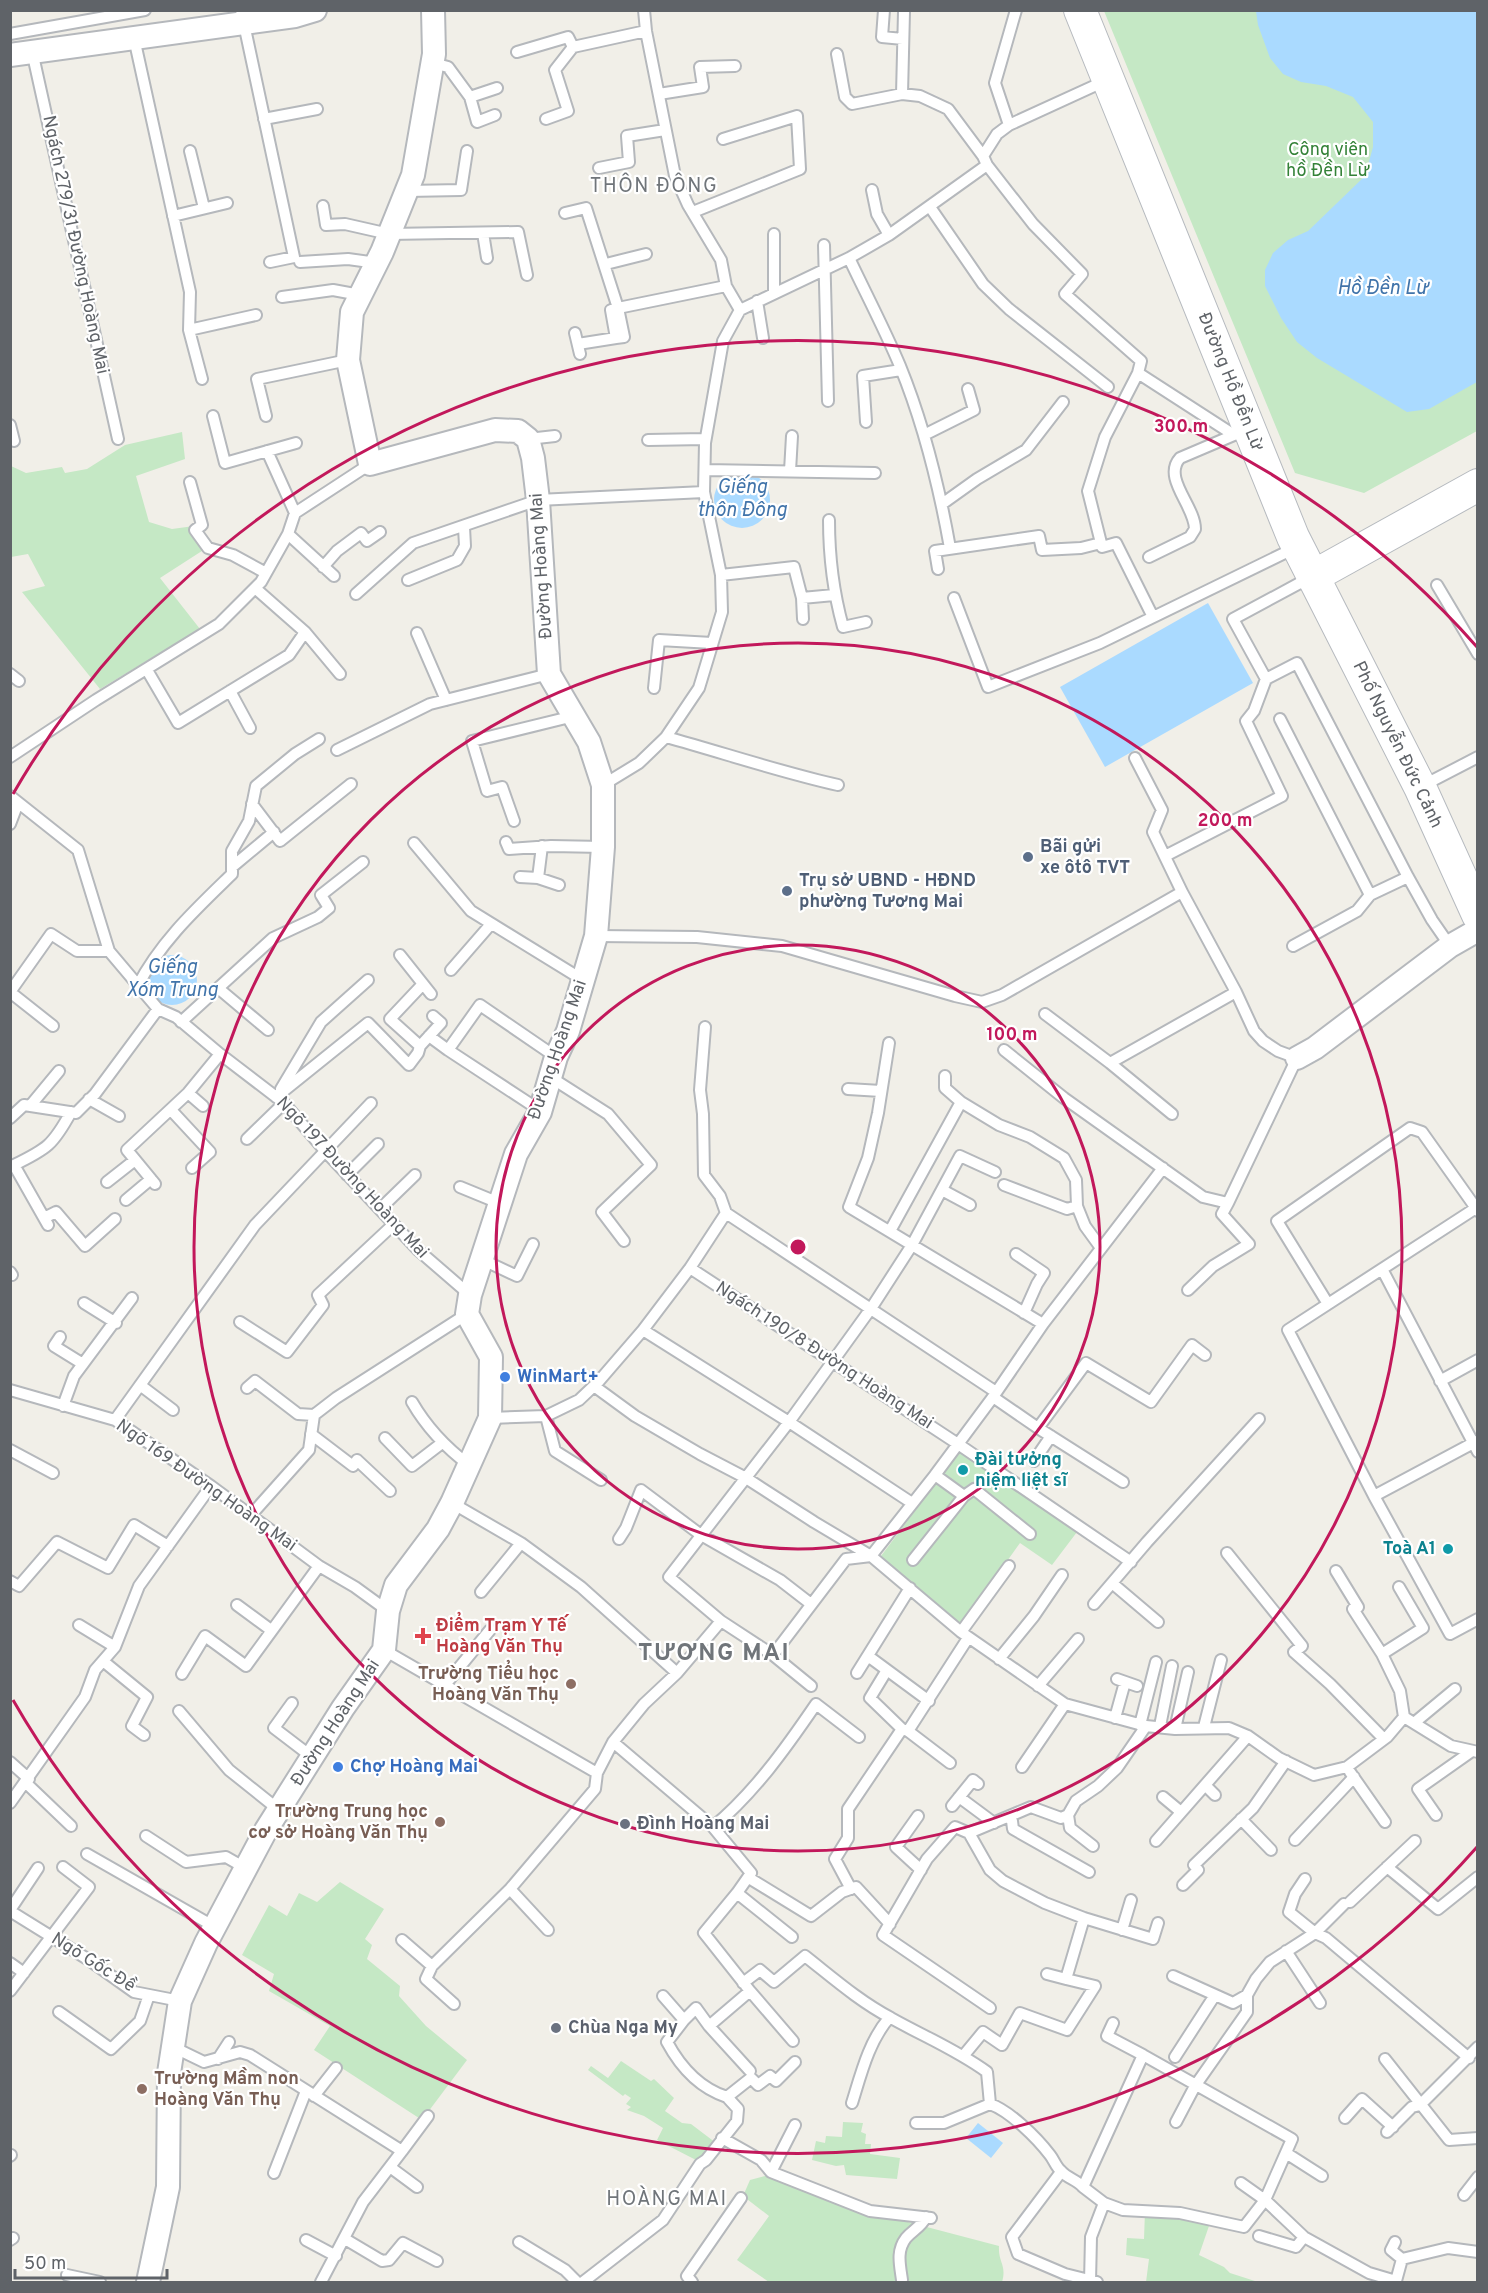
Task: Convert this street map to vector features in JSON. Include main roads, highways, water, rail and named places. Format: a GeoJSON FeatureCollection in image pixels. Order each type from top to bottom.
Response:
{"type":"FeatureCollection","features":[{"type":"Feature","properties":{"kind":"water","name":"Hồ Đền Lừ"},"geometry":{"type":"Polygon","coordinates":[[[1256,11],[1477,11],[1477,382],[1429,409],[1407,412],[1317,358],[1297,342],[1281,318],[1265,286],[1265,270],[1273,253],[1288,240],[1308,231],[1365,176],[1373,147],[1373,122],[1353,97],[1326,86],[1301,82],[1283,74],[1270,58],[1258,25],[1256,11]]]}},
{"type":"Feature","properties":{"kind":"water","name":"Giếng thôn Đông"},"geometry":{"type":"Polygon","coordinates":[[[742,472],[753,474],[762,480],[768,489],[770,500],[768,511],[762,520],[753,526],[742,528],[731,526],[722,520],[716,511],[714,500],[716,489],[722,480],[731,474],[742,472]]]}},
{"type":"Feature","properties":{"kind":"water"},"geometry":{"type":"Polygon","coordinates":[[[1208,603],[1253,683],[1105,767],[1060,687],[1208,603]]]}},
{"type":"Feature","properties":{"kind":"water","name":"Giếng Xóm Trung"},"geometry":{"type":"Polygon","coordinates":[[[167,955],[177,955],[190,962],[197,975],[197,985],[190,998],[177,1005],[167,1005],[158,1001],[151,994],[147,985],[147,975],[151,966],[158,959],[167,955]]]}},
{"type":"Feature","properties":{"kind":"water"},"geometry":{"type":"Polygon","coordinates":[[[978,2123],[1003,2143],[991,2158],[966,2138],[978,2123]]]}},
{"type":"Feature","properties":{"kind":"place","name":"Bãi gửi xe ôtô TVT"},"geometry":{"type":"Point","coordinates":[1028,857]}},
{"type":"Feature","properties":{"kind":"place","name":"Trụ sở UBND - HĐND phường Tương Mai"},"geometry":{"type":"Point","coordinates":[787,891]}},
{"type":"Feature","properties":{"kind":"place","name":"WinMart+"},"geometry":{"type":"Point","coordinates":[505,1377]}},
{"type":"Feature","properties":{"kind":"place","name":"Đài tưởng niệm liệt sĩ"},"geometry":{"type":"Point","coordinates":[963,1470]}},
{"type":"Feature","properties":{"kind":"place","name":"Toà A1"},"geometry":{"type":"Point","coordinates":[1448,1549]}},
{"type":"Feature","properties":{"kind":"place","name":"Điểm Trạm Y Tế Hoàng Văn Thụ"},"geometry":{"type":"Point","coordinates":[423,1636]}},
{"type":"Feature","properties":{"kind":"place","name":"Trường Tiểu học Hoàng Văn Thụ"},"geometry":{"type":"Point","coordinates":[571,1684]}},
{"type":"Feature","properties":{"kind":"place","name":"Chợ Hoàng Mai"},"geometry":{"type":"Point","coordinates":[338,1767]}},
{"type":"Feature","properties":{"kind":"place","name":"Trường Trung học cơ sở Hoàng Văn Thụ"},"geometry":{"type":"Point","coordinates":[440,1822]}},
{"type":"Feature","properties":{"kind":"place","name":"Đình Hoàng Mai"},"geometry":{"type":"Point","coordinates":[625,1824]}},
{"type":"Feature","properties":{"kind":"place","name":"Chùa Nga My"},"geometry":{"type":"Point","coordinates":[556,2028]}},
{"type":"Feature","properties":{"kind":"place","name":"Trường Mầm non Hoàng Văn Thụ"},"geometry":{"type":"Point","coordinates":[142,2089]}},
{"type":"Feature","properties":{"kind":"district","name":"THÔN ĐÔNG"},"geometry":{"type":"Point","coordinates":[654,187]}},
{"type":"Feature","properties":{"kind":"district","name":"TƯƠNG MAI"},"geometry":{"type":"Point","coordinates":[714,1654]}},
{"type":"Feature","properties":{"kind":"district","name":"HOÀNG MAI"},"geometry":{"type":"Point","coordinates":[667,2200]}},
{"type":"Feature","properties":{"kind":"park label","name":"Công viên hồ Đền Lừ"},"geometry":{"type":"Point","coordinates":[1328,160]}}]}
